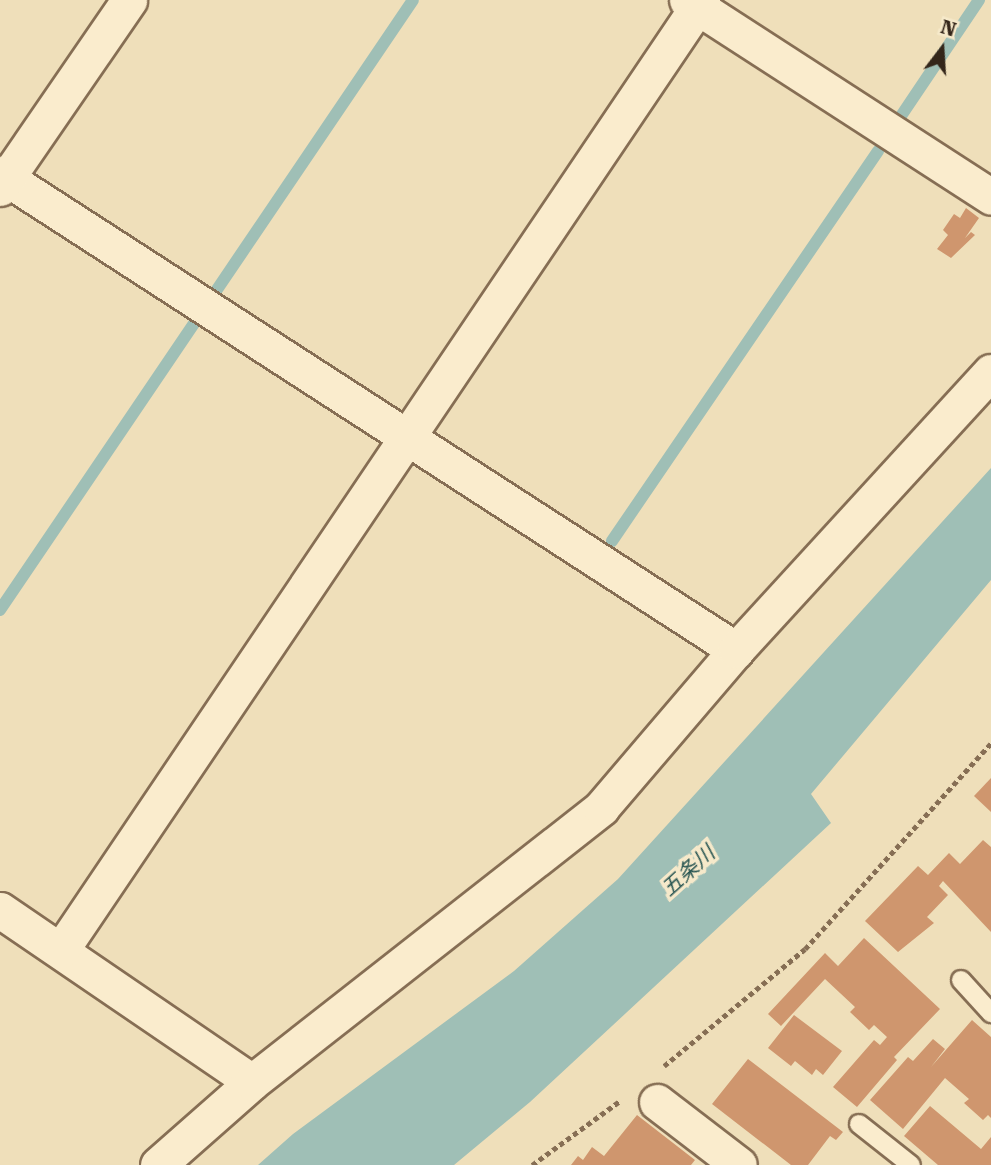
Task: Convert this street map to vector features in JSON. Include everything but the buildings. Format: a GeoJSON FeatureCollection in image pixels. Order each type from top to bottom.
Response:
{"type":"FeatureCollection","features":[{"type":"Feature","properties":{"kind":"street"},"geometry":{"type":"LineString","coordinates":[[130,0],[2,180],[408,436],[736,650]]}},
{"type":"Feature","properties":{"kind":"street"},"geometry":{"type":"LineString","coordinates":[[61,950],[408,436],[695,2],[991,197]]}},
{"type":"Feature","properties":{"kind":"street"},"geometry":{"type":"LineString","coordinates":[[158,1165],[252,1082],[601,808],[736,650],[991,372]]}},
{"type":"Feature","properties":{"kind":"street"},"geometry":{"type":"LineString","coordinates":[[0,910],[252,1082]]}},
{"type":"Feature","properties":{"kind":"street"},"geometry":{"type":"LineString","coordinates":[[646,1091],[739,1165]]}},
{"type":"Feature","properties":{"kind":"lane"},"geometry":{"type":"LineString","coordinates":[[961,980],[991,1013]]}},
{"type":"Feature","properties":{"kind":"lane"},"geometry":{"type":"LineString","coordinates":[[859,1124],[911,1165]]}},
{"type":"Feature","properties":{"kind":"path"},"geometry":{"type":"LineString","coordinates":[[532,1165],[646,1091],[805,949],[991,743]]}},
{"type":"Feature","properties":{"kind":"water","name":"五条川"},"geometry":{"type":"Polygon","coordinates":[[[991,468],[991,580],[811,794],[831,823],[530,1102],[454,1165],[258,1165],[293,1134],[514,971],[618,879],[991,468]]]}},
{"type":"Feature","properties":{"kind":"waterway"},"geometry":{"type":"LineString","coordinates":[[216,291],[413,0]]}},
{"type":"Feature","properties":{"kind":"waterway"},"geometry":{"type":"LineString","coordinates":[[901,116],[979,0]]}},
{"type":"Feature","properties":{"kind":"waterway"},"geometry":{"type":"LineString","coordinates":[[612,541],[878,151]]}},
{"type":"Feature","properties":{"kind":"waterway"},"geometry":{"type":"LineString","coordinates":[[0,610],[195,322]]}}]}
